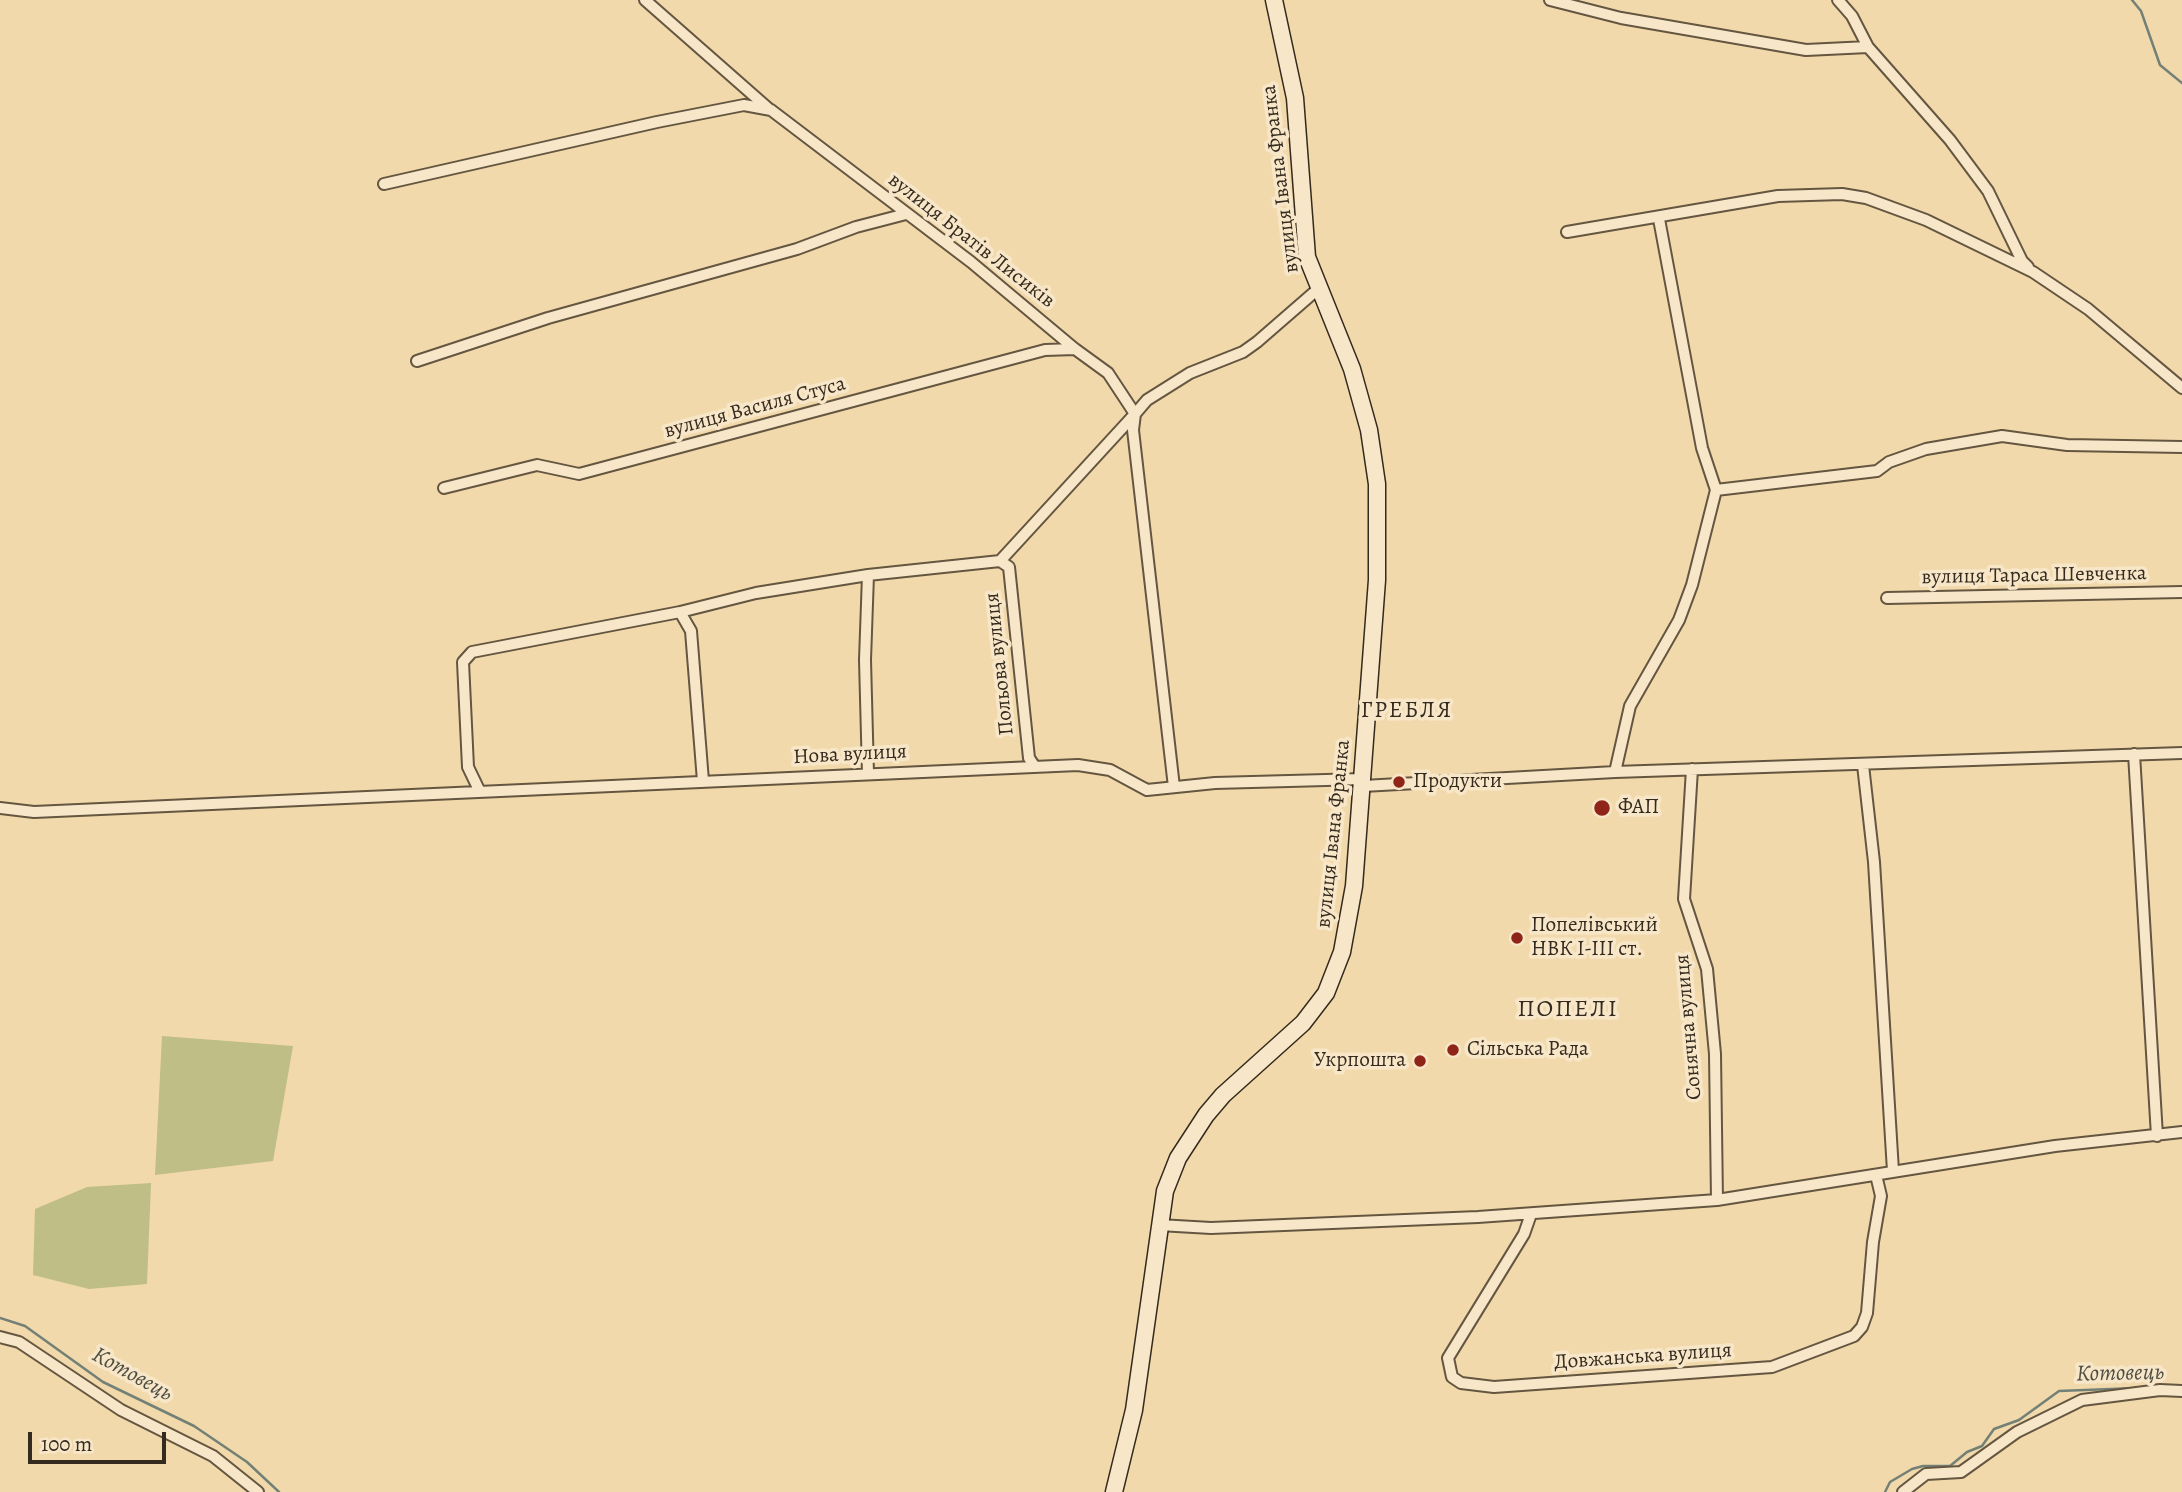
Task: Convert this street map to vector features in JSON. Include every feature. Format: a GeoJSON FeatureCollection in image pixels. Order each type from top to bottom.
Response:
{"type":"FeatureCollection","features":[{"type":"Feature","properties":{"kind":"main road","name":"вулиця Івана Франка"},"geometry":{"type":"LineString","coordinates":[[1114,1492],[1134,1410],[1165,1191],[1178,1158],[1206,1115],[1303,1023],[1334,979],[1348,928],[1363,783],[1377,580],[1377,484],[1368,430],[1352,369],[1307,257],[1294,98],[1274,0]]}},
{"type":"Feature","properties":{"kind":"street","name":"вулиця Братів Лисиків"},"geometry":{"type":"LineString","coordinates":[[645,0],[771,110],[971,262],[1075,349],[1108,373],[1135,414]]}},
{"type":"Feature","properties":{"kind":"street"},"geometry":{"type":"LineString","coordinates":[[1550,0],[1621,18],[1806,50],[1868,47]]}},
{"type":"Feature","properties":{"kind":"street"},"geometry":{"type":"LineString","coordinates":[[1838,0],[1852,16],[1868,47],[1950,139],[1988,191],[2022,261],[2033,272]]}},
{"type":"Feature","properties":{"kind":"street"},"geometry":{"type":"LineString","coordinates":[[384,184],[744,105],[771,110]]}},
{"type":"Feature","properties":{"kind":"street"},"geometry":{"type":"LineString","coordinates":[[1567,232],[1637,219],[1659,219],[1779,195],[1842,194],[1888,204],[2033,272],[2088,309],[2182,388]]}},
{"type":"Feature","properties":{"kind":"street"},"geometry":{"type":"LineString","coordinates":[[417,361],[548,318],[797,249],[856,227],[906,214]]}},
{"type":"Feature","properties":{"kind":"street"},"geometry":{"type":"LineString","coordinates":[[1615,772],[1630,706],[1679,620],[1692,585],[1716,490],[1702,448],[1659,219]]}},
{"type":"Feature","properties":{"kind":"street"},"geometry":{"type":"LineString","coordinates":[[1006,560],[1066,486],[1135,414],[1164,388],[1190,373],[1242,352],[1318,289]]}},
{"type":"Feature","properties":{"kind":"street","name":"вулиця Василя Стуса"},"geometry":{"type":"LineString","coordinates":[[444,488],[537,465],[579,474],[1045,350],[1075,349]]}},
{"type":"Feature","properties":{"kind":"street"},"geometry":{"type":"LineString","coordinates":[[1135,414],[1133,430],[1174,788]]}},
{"type":"Feature","properties":{"kind":"street"},"geometry":{"type":"LineString","coordinates":[[1716,490],[1877,471],[1889,462],[1926,449],[2002,436],[2067,445],[2182,447]]}},
{"type":"Feature","properties":{"kind":"street","name":"Польова вулиця"},"geometry":{"type":"LineString","coordinates":[[480,792],[468,766],[463,662],[472,652],[680,612],[756,593],[868,575],[1006,560],[1029,758],[1035,767]]}},
{"type":"Feature","properties":{"kind":"street"},"geometry":{"type":"LineString","coordinates":[[867,774],[865,660],[868,575]]}},
{"type":"Feature","properties":{"kind":"street","name":"вулиця Тараса Шевченка"},"geometry":{"type":"LineString","coordinates":[[1887,598],[2182,592]]}},
{"type":"Feature","properties":{"kind":"street"},"geometry":{"type":"LineString","coordinates":[[680,612],[691,631],[704,781]]}},
{"type":"Feature","properties":{"kind":"street"},"geometry":{"type":"LineString","coordinates":[[1363,783],[2182,753]]}},
{"type":"Feature","properties":{"kind":"street"},"geometry":{"type":"LineString","coordinates":[[2134,754],[2157,1136]]}},
{"type":"Feature","properties":{"kind":"street"},"geometry":{"type":"LineString","coordinates":[[1863,765],[1874,862],[1893,1171]]}},
{"type":"Feature","properties":{"kind":"street","name":"Нова вулиця"},"geometry":{"type":"LineString","coordinates":[[0,808],[34,812],[1035,767],[1094,766],[1110,770],[1147,790],[1363,783]]}},
{"type":"Feature","properties":{"kind":"street","name":"Сонячна вулиця"},"geometry":{"type":"LineString","coordinates":[[1692,769],[1684,899],[1707,969],[1714,1054],[1717,1200]]}},
{"type":"Feature","properties":{"kind":"street"},"geometry":{"type":"LineString","coordinates":[[1159,1225],[1211,1228],[1531,1214],[1717,1200],[2054,1146],[2182,1132]]}},
{"type":"Feature","properties":{"kind":"street","name":"Довжанська вулиця"},"geometry":{"type":"LineString","coordinates":[[1531,1214],[1524,1234],[1448,1358],[1452,1377],[1461,1383],[1494,1387],[1772,1367],[1854,1336],[1862,1327],[1867,1312],[1873,1242],[1881,1196],[1876,1175]]}},
{"type":"Feature","properties":{"kind":"street"},"geometry":{"type":"LineString","coordinates":[[0,1337],[19,1342],[121,1410],[213,1456],[258,1492]]}},
{"type":"Feature","properties":{"kind":"street"},"geometry":{"type":"LineString","coordinates":[[1903,1492],[1926,1474],[1961,1472],[2017,1432],[2082,1400],[2160,1390],[2182,1391]]}},
{"type":"Feature","properties":{"kind":"green space"},"geometry":{"type":"Polygon","coordinates":[[[162,1036],[293,1046],[273,1161],[155,1175],[162,1036]]]}},
{"type":"Feature","properties":{"kind":"green space"},"geometry":{"type":"Polygon","coordinates":[[[151,1183],[147,1284],[89,1289],[33,1275],[35,1209],[87,1187],[151,1183]]]}},
{"type":"Feature","properties":{"kind":"waterway"},"geometry":{"type":"LineString","coordinates":[[2132,0],[2141,11],[2160,65],[2182,83]]}},
{"type":"Feature","properties":{"kind":"waterway","name":"Котовець"},"geometry":{"type":"LineString","coordinates":[[0,1318],[25,1326],[103,1382],[194,1426],[247,1462],[279,1492]]}},
{"type":"Feature","properties":{"kind":"waterway","name":"Котовець"},"geometry":{"type":"LineString","coordinates":[[1885,1492],[1890,1482],[1912,1469],[1923,1466],[1950,1466],[1967,1452],[1982,1446],[1994,1429],[2019,1420],[2059,1391],[2137,1388]]}},
{"type":"Feature","properties":{"kind":"place","name":"Продукти"},"geometry":{"type":"Point","coordinates":[1399,782]}},
{"type":"Feature","properties":{"kind":"place","name":"ФАП"},"geometry":{"type":"Point","coordinates":[1602,808]}},
{"type":"Feature","properties":{"kind":"place","name":"Попелівський НВК І-ІІІ ст."},"geometry":{"type":"Point","coordinates":[1517,938]}},
{"type":"Feature","properties":{"kind":"place","name":"Сільська Рада"},"geometry":{"type":"Point","coordinates":[1453,1050]}},
{"type":"Feature","properties":{"kind":"place","name":"Укрпошта"},"geometry":{"type":"Point","coordinates":[1420,1061]}},
{"type":"Feature","properties":{"kind":"district","name":"ГРЕБЛЯ"},"geometry":{"type":"Point","coordinates":[1407,711]}},
{"type":"Feature","properties":{"kind":"district","name":"ПОПЕЛІ"},"geometry":{"type":"Point","coordinates":[1568,1010]}}]}
